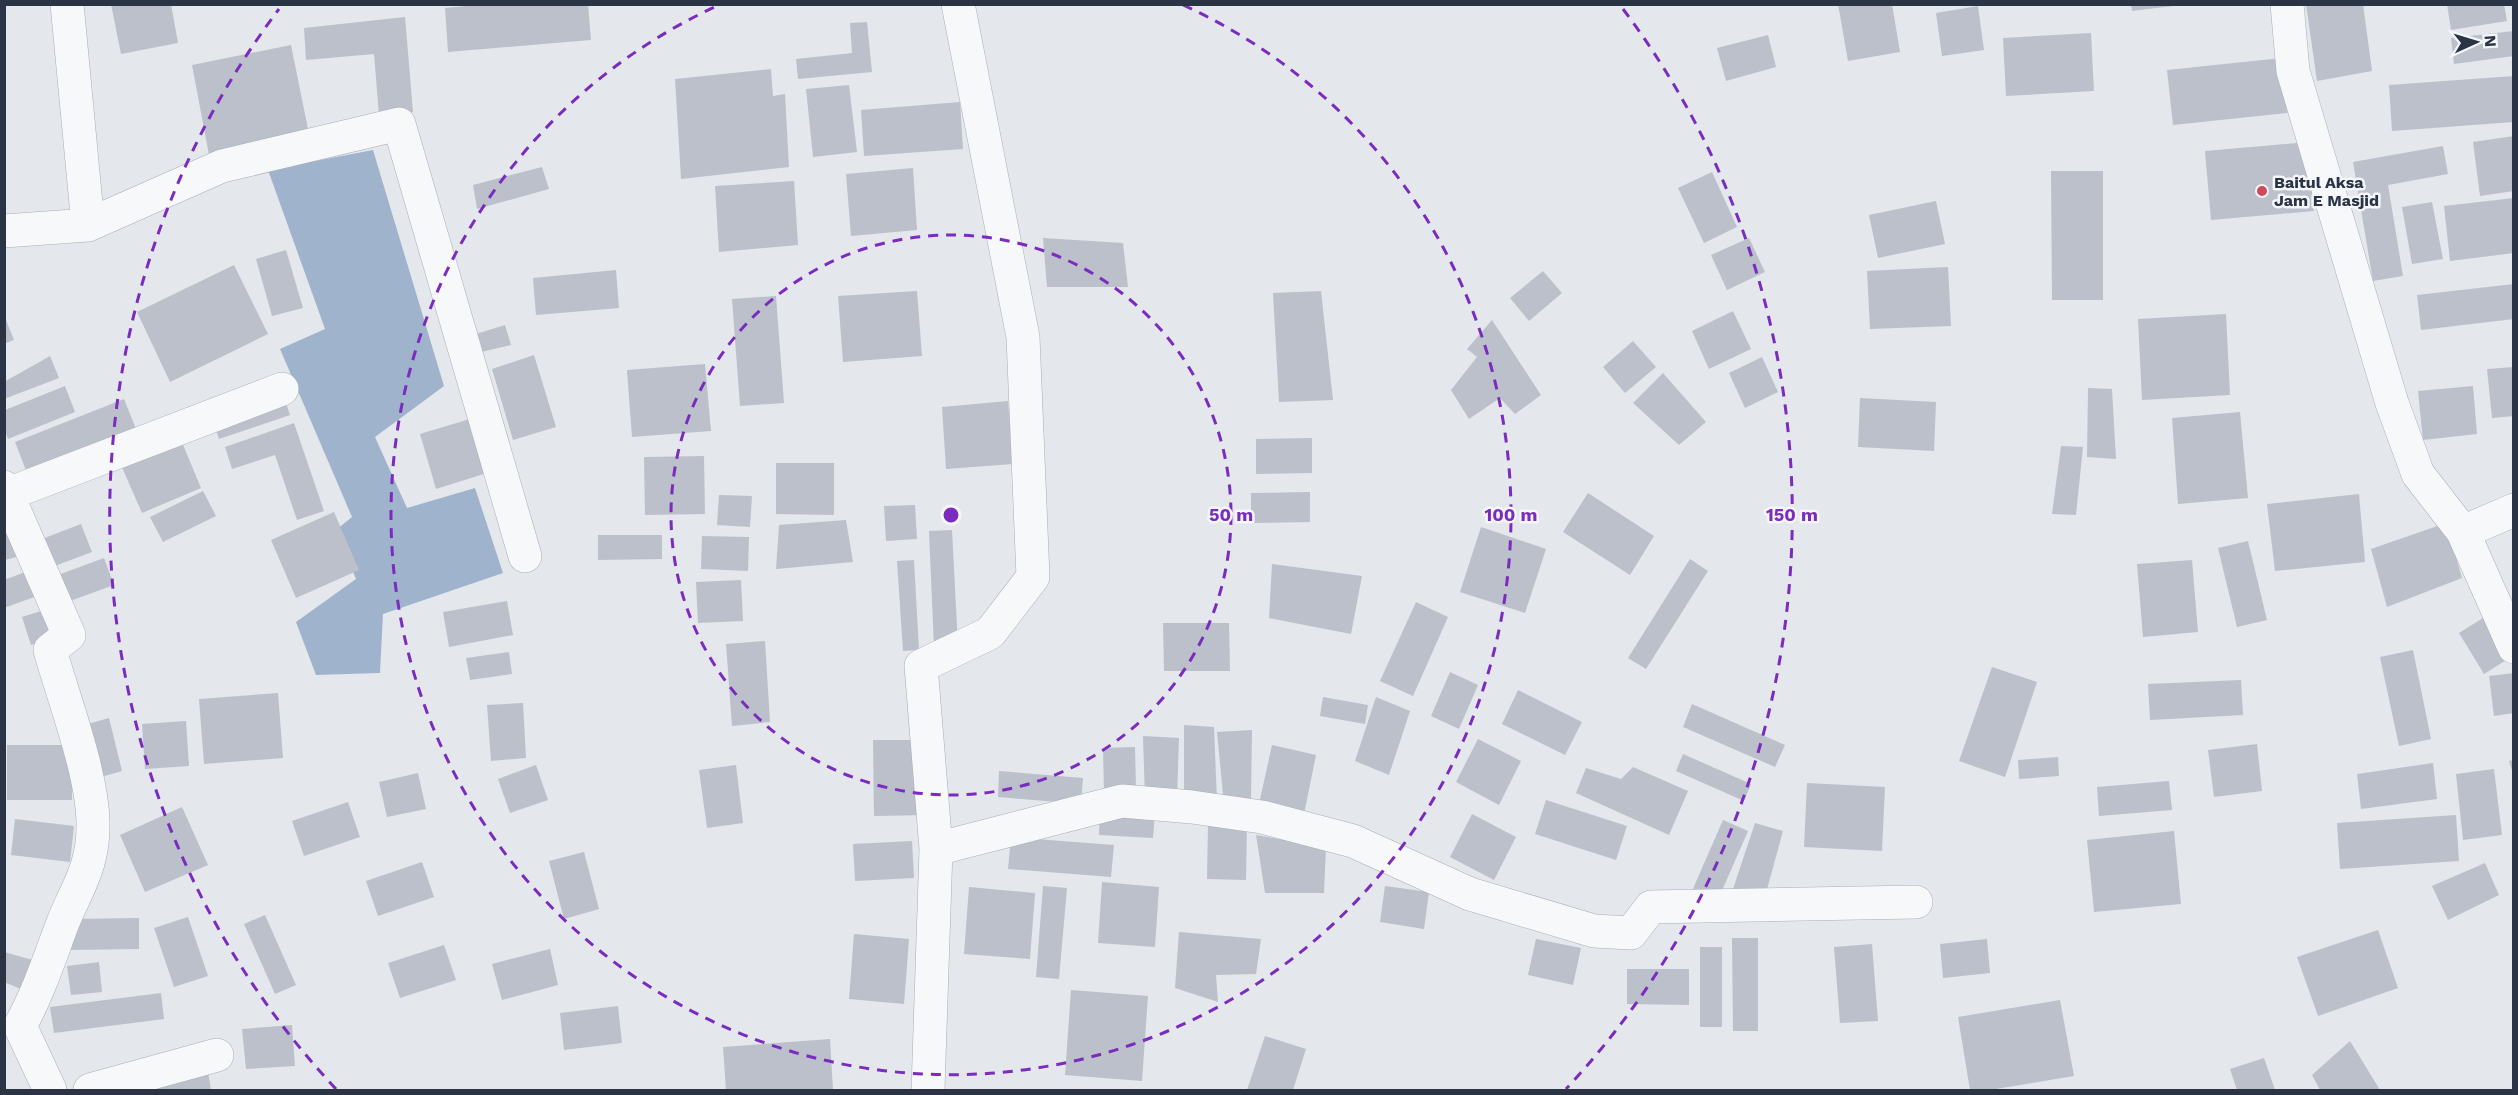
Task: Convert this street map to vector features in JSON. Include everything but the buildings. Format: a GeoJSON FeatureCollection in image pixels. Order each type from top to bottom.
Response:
{"type":"FeatureCollection","features":[{"type":"Feature","properties":{"kind":"street"},"geometry":{"type":"LineString","coordinates":[[67,4],[88,225]]}},
{"type":"Feature","properties":{"kind":"street"},"geometry":{"type":"LineString","coordinates":[[928,1090],[936,849],[921,666],[990,633],[1033,577],[1023,337],[958,4]]}},
{"type":"Feature","properties":{"kind":"street"},"geometry":{"type":"LineString","coordinates":[[2287,4],[2293,71],[2392,404],[2418,474],[2463,532],[2514,647]]}},
{"type":"Feature","properties":{"kind":"street"},"geometry":{"type":"LineString","coordinates":[[4,231],[88,225],[222,166],[399,124],[525,556]]}},
{"type":"Feature","properties":{"kind":"street"},"geometry":{"type":"LineString","coordinates":[[50,1090],[20,1026],[38,993],[63,923],[88,867],[93,824],[90,793],[50,650],[69,635],[6,490],[282,389]]}},
{"type":"Feature","properties":{"kind":"street"},"geometry":{"type":"LineString","coordinates":[[2463,532],[2514,510]]}},
{"type":"Feature","properties":{"kind":"street"},"geometry":{"type":"LineString","coordinates":[[936,849],[1122,801],[1262,817],[1341,838],[1470,894],[1594,931],[1631,933],[1651,907],[1916,902]]}},
{"type":"Feature","properties":{"kind":"street"},"geometry":{"type":"LineString","coordinates":[[90,1090],[217,1054]]}},
{"type":"Feature","properties":{"kind":"water"},"geometry":{"type":"Polygon","coordinates":[[[373,150],[444,386],[375,437],[407,508],[475,488],[503,573],[383,614],[380,673],[316,675],[296,622],[356,579],[336,530],[352,517],[280,349],[325,329],[268,170],[373,150]]]}},
{"type":"Feature","properties":{"kind":"place","name":"Baitul Aksa Jam E Masjid"},"geometry":{"type":"Point","coordinates":[2262,191]}}]}
